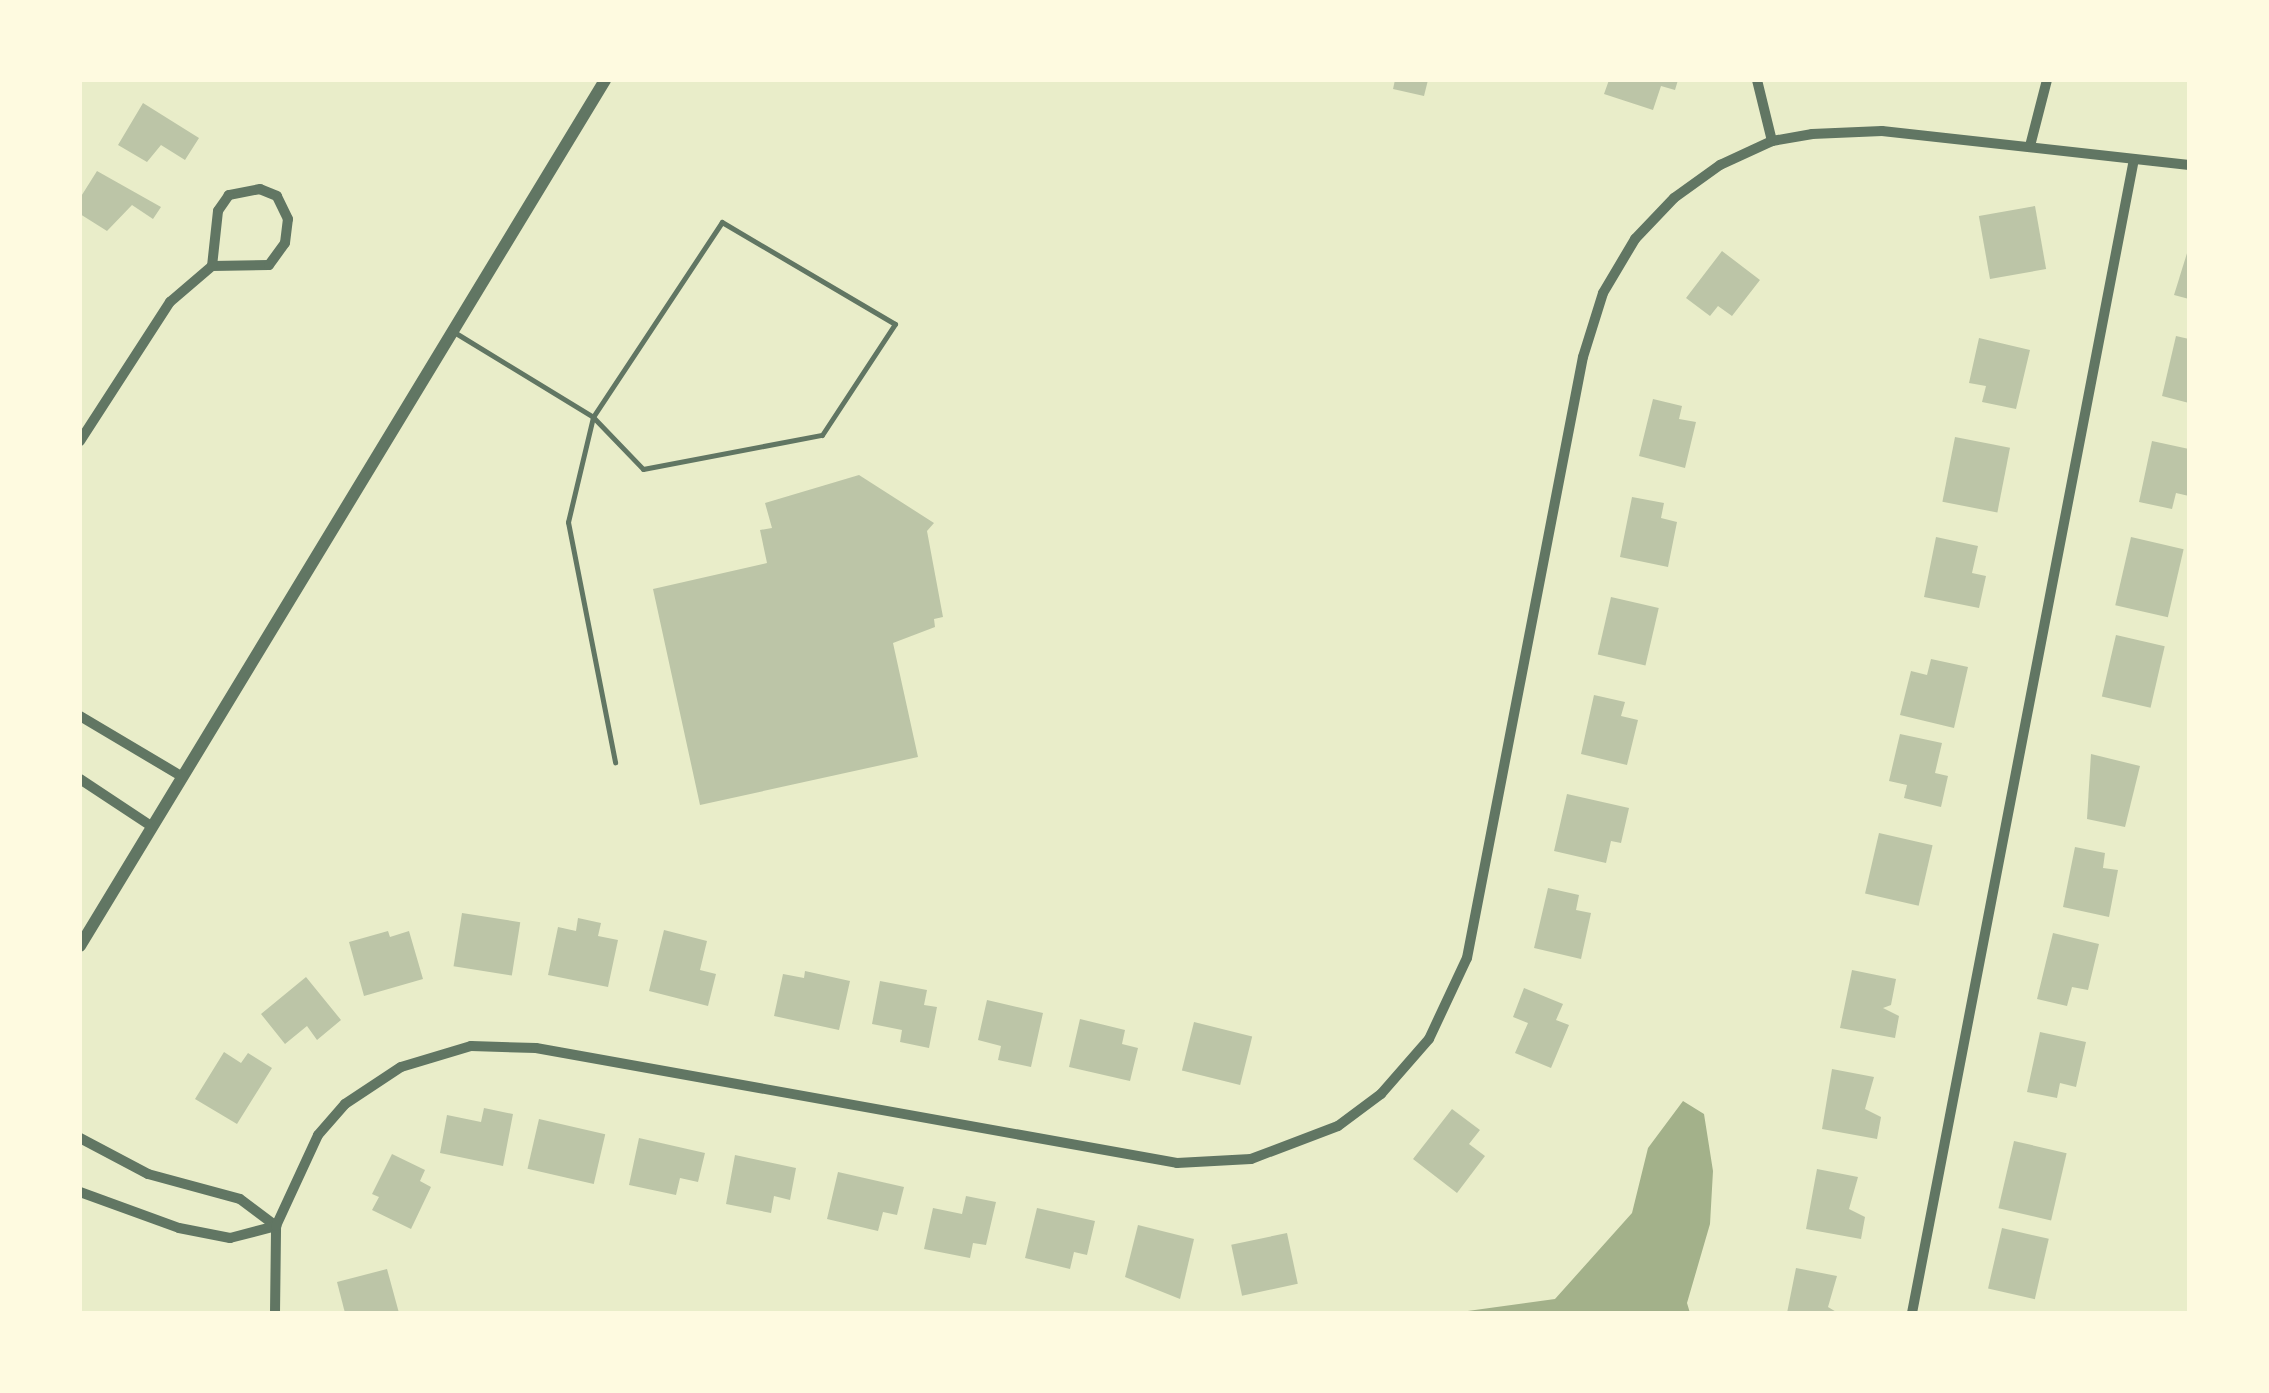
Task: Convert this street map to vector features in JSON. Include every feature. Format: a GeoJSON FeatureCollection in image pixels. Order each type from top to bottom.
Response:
{"type":"FeatureCollection","features":[{"type":"Feature","properties":{"kind":"street"},"geometry":{"type":"LineString","coordinates":[[80,946],[604,80]]}},
{"type":"Feature","properties":{"kind":"street"},"geometry":{"type":"LineString","coordinates":[[1757,80],[1772,141]]}},
{"type":"Feature","properties":{"kind":"street"},"geometry":{"type":"LineString","coordinates":[[2030,146],[2047,80]]}},
{"type":"Feature","properties":{"kind":"street"},"geometry":{"type":"LineString","coordinates":[[275,1313],[276,1226],[300,1162],[345,1104],[401,1066],[471,1046],[536,1048],[1177,1164],[1251,1159],[1314,1139],[1361,1112],[1428,1039],[1466,958],[1583,358],[1602,293],[1635,239],[1674,198],[1720,165],[1772,141],[1855,130],[2189,165]]}},
{"type":"Feature","properties":{"kind":"street"},"geometry":{"type":"LineString","coordinates":[[1912,1313],[2134,159]]}},
{"type":"Feature","properties":{"kind":"street"},"geometry":{"type":"LineString","coordinates":[[80,441],[143,338],[170,302],[212,266],[268,265],[286,243],[288,219],[277,196],[260,188],[229,196],[218,211],[212,266]]}},
{"type":"Feature","properties":{"kind":"street"},"geometry":{"type":"LineString","coordinates":[[80,716],[181,776]]}},
{"type":"Feature","properties":{"kind":"street"},"geometry":{"type":"LineString","coordinates":[[80,779],[151,826]]}},
{"type":"Feature","properties":{"kind":"street"},"geometry":{"type":"LineString","coordinates":[[80,1138],[148,1174],[240,1199],[276,1226]]}},
{"type":"Feature","properties":{"kind":"street"},"geometry":{"type":"LineString","coordinates":[[80,1192],[179,1228],[230,1238],[276,1226]]}},
{"type":"Feature","properties":{"kind":"lane"},"geometry":{"type":"LineString","coordinates":[[454,332],[593,417],[643,469],[822,436],[895,324],[722,222],[593,417],[568,522],[614,762]]}},
{"type":"Feature","properties":{"kind":"shaded area"},"geometry":{"type":"Polygon","coordinates":[[[1683,1101],[1704,1114],[1713,1171],[1710,1224],[1687,1303],[1690,1313],[1453,1313],[1555,1299],[1632,1213],[1648,1148],[1683,1101]]]}},
{"type":"Feature","properties":{"kind":"building"},"geometry":{"type":"Polygon","coordinates":[[[1395,80],[1428,80],[1424,96],[1393,89],[1395,80]]]}},
{"type":"Feature","properties":{"kind":"building"},"geometry":{"type":"Polygon","coordinates":[[[1609,80],[1678,80],[1675,90],[1661,86],[1653,110],[1604,94],[1609,80]]]}},
{"type":"Feature","properties":{"kind":"building"},"geometry":{"type":"Polygon","coordinates":[[[143,103],[199,138],[185,160],[161,145],[147,162],[118,145],[143,103]]]}},
{"type":"Feature","properties":{"kind":"building"},"geometry":{"type":"Polygon","coordinates":[[[97,171],[161,207],[153,219],[132,205],[107,231],[80,214],[80,198],[97,171]]]}},
{"type":"Feature","properties":{"kind":"building"},"geometry":{"type":"Polygon","coordinates":[[[2035,206],[2046,269],[1990,279],[1979,216],[2035,206]]]}},
{"type":"Feature","properties":{"kind":"building"},"geometry":{"type":"Polygon","coordinates":[[[2189,250],[2189,299],[2174,295],[2189,250]]]}},
{"type":"Feature","properties":{"kind":"building"},"geometry":{"type":"Polygon","coordinates":[[[1722,251],[1760,280],[1732,316],[1718,306],[1710,316],[1686,298],[1722,251]]]}},
{"type":"Feature","properties":{"kind":"building"},"geometry":{"type":"Polygon","coordinates":[[[2176,336],[2189,339],[2189,403],[2162,396],[2176,336]]]}},
{"type":"Feature","properties":{"kind":"building"},"geometry":{"type":"Polygon","coordinates":[[[1979,338],[2030,350],[2016,409],[1982,402],[1986,386],[1969,383],[1979,338]]]}},
{"type":"Feature","properties":{"kind":"building"},"geometry":{"type":"Polygon","coordinates":[[[1653,399],[1682,406],[1679,419],[1696,422],[1685,468],[1639,456],[1653,399]]]}},
{"type":"Feature","properties":{"kind":"building"},"geometry":{"type":"Polygon","coordinates":[[[1955,437],[2010,448],[1997,512],[1942,502],[1955,437]]]}},
{"type":"Feature","properties":{"kind":"building"},"geometry":{"type":"Polygon","coordinates":[[[2152,441],[2189,449],[2189,496],[2176,493],[2172,509],[2139,502],[2152,441]]]}},
{"type":"Feature","properties":{"kind":"building"},"geometry":{"type":"Polygon","coordinates":[[[859,475],[934,523],[927,531],[943,617],[934,619],[935,627],[893,643],[918,757],[700,805],[653,589],[767,563],[760,530],[772,528],[765,503],[859,475]]]}},
{"type":"Feature","properties":{"kind":"building"},"geometry":{"type":"Polygon","coordinates":[[[1632,497],[1664,503],[1661,518],[1677,522],[1668,567],[1620,557],[1632,497]]]}},
{"type":"Feature","properties":{"kind":"building"},"geometry":{"type":"Polygon","coordinates":[[[1936,537],[1978,546],[1972,573],[1986,576],[1979,608],[1924,597],[1936,537]]]}},
{"type":"Feature","properties":{"kind":"building"},"geometry":{"type":"Polygon","coordinates":[[[2131,537],[2184,549],[2168,617],[2115,605],[2131,537]]]}},
{"type":"Feature","properties":{"kind":"building"},"geometry":{"type":"Polygon","coordinates":[[[1611,597],[1659,608],[1645,666],[1598,654],[1611,597]]]}},
{"type":"Feature","properties":{"kind":"building"},"geometry":{"type":"Polygon","coordinates":[[[2116,635],[2165,646],[2151,708],[2102,696],[2116,635]]]}},
{"type":"Feature","properties":{"kind":"building"},"geometry":{"type":"Polygon","coordinates":[[[1931,659],[1968,667],[1954,728],[1900,715],[1911,671],[1927,675],[1931,659]]]}},
{"type":"Feature","properties":{"kind":"building"},"geometry":{"type":"Polygon","coordinates":[[[1594,695],[1625,702],[1621,716],[1638,720],[1627,765],[1581,754],[1594,695]]]}},
{"type":"Feature","properties":{"kind":"building"},"geometry":{"type":"Polygon","coordinates":[[[1900,734],[1942,743],[1935,773],[1948,776],[1941,807],[1904,798],[1907,785],[1889,781],[1900,734]]]}},
{"type":"Feature","properties":{"kind":"building"},"geometry":{"type":"Polygon","coordinates":[[[2091,754],[2140,766],[2125,827],[2087,819],[2091,754]]]}},
{"type":"Feature","properties":{"kind":"building"},"geometry":{"type":"Polygon","coordinates":[[[1567,794],[1629,808],[1621,843],[1611,841],[1606,863],[1554,851],[1567,794]]]}},
{"type":"Feature","properties":{"kind":"building"},"geometry":{"type":"Polygon","coordinates":[[[1879,833],[1933,845],[1919,906],[1865,893],[1879,833]]]}},
{"type":"Feature","properties":{"kind":"building"},"geometry":{"type":"Polygon","coordinates":[[[2075,847],[2105,853],[2103,868],[2118,870],[2109,917],[2063,907],[2075,847]]]}},
{"type":"Feature","properties":{"kind":"building"},"geometry":{"type":"Polygon","coordinates":[[[1548,888],[1579,895],[1576,910],[1591,913],[1581,959],[1534,948],[1548,888]]]}},
{"type":"Feature","properties":{"kind":"building"},"geometry":{"type":"Polygon","coordinates":[[[462,913],[520,922],[512,976],[454,966],[462,913]]]}},
{"type":"Feature","properties":{"kind":"building"},"geometry":{"type":"Polygon","coordinates":[[[578,918],[601,923],[598,936],[618,940],[608,987],[548,975],[558,927],[576,931],[578,918]]]}},
{"type":"Feature","properties":{"kind":"building"},"geometry":{"type":"Polygon","coordinates":[[[664,930],[707,941],[700,970],[716,974],[708,1006],[649,991],[664,930]]]}},
{"type":"Feature","properties":{"kind":"building"},"geometry":{"type":"Polygon","coordinates":[[[388,931],[390,937],[409,931],[423,979],[364,996],[349,942],[388,931]]]}},
{"type":"Feature","properties":{"kind":"building"},"geometry":{"type":"Polygon","coordinates":[[[2053,933],[2099,944],[2088,990],[2072,987],[2067,1006],[2037,999],[2053,933]]]}},
{"type":"Feature","properties":{"kind":"building"},"geometry":{"type":"Polygon","coordinates":[[[1852,970],[1896,979],[1891,1005],[1883,1008],[1899,1016],[1895,1038],[1840,1028],[1852,970]]]}},
{"type":"Feature","properties":{"kind":"building"},"geometry":{"type":"Polygon","coordinates":[[[805,971],[850,981],[839,1030],[774,1016],[783,974],[804,978],[805,971]]]}},
{"type":"Feature","properties":{"kind":"building"},"geometry":{"type":"Polygon","coordinates":[[[306,977],[341,1020],[317,1040],[307,1026],[285,1044],[261,1014],[306,977]]]}},
{"type":"Feature","properties":{"kind":"building"},"geometry":{"type":"Polygon","coordinates":[[[880,981],[927,990],[924,1005],[937,1007],[929,1048],[900,1042],[902,1030],[872,1024],[880,981]]]}},
{"type":"Feature","properties":{"kind":"building"},"geometry":{"type":"Polygon","coordinates":[[[1524,988],[1563,1004],[1556,1020],[1569,1025],[1551,1068],[1515,1053],[1528,1023],[1513,1017],[1524,988]]]}},
{"type":"Feature","properties":{"kind":"building"},"geometry":{"type":"Polygon","coordinates":[[[987,1000],[1043,1013],[1031,1067],[998,1060],[1001,1046],[978,1040],[987,1000]]]}},
{"type":"Feature","properties":{"kind":"building"},"geometry":{"type":"Polygon","coordinates":[[[1080,1019],[1125,1030],[1122,1044],[1138,1048],[1130,1081],[1069,1067],[1080,1019]]]}},
{"type":"Feature","properties":{"kind":"building"},"geometry":{"type":"Polygon","coordinates":[[[1194,1022],[1252,1037],[1240,1085],[1182,1071],[1194,1022]]]}},
{"type":"Feature","properties":{"kind":"building"},"geometry":{"type":"Polygon","coordinates":[[[2040,1032],[2086,1042],[2076,1087],[2060,1083],[2057,1098],[2027,1092],[2040,1032]]]}},
{"type":"Feature","properties":{"kind":"building"},"geometry":{"type":"Polygon","coordinates":[[[224,1052],[241,1063],[248,1053],[272,1068],[237,1124],[195,1099],[224,1052]]]}},
{"type":"Feature","properties":{"kind":"building"},"geometry":{"type":"Polygon","coordinates":[[[1832,1069],[1874,1077],[1865,1109],[1881,1117],[1877,1139],[1822,1129],[1832,1069]]]}},
{"type":"Feature","properties":{"kind":"building"},"geometry":{"type":"Polygon","coordinates":[[[484,1108],[513,1114],[503,1166],[440,1153],[447,1115],[481,1122],[484,1108]]]}},
{"type":"Feature","properties":{"kind":"building"},"geometry":{"type":"Polygon","coordinates":[[[1452,1109],[1480,1130],[1469,1144],[1485,1156],[1457,1193],[1413,1159],[1452,1109]]]}},
{"type":"Feature","properties":{"kind":"building"},"geometry":{"type":"Polygon","coordinates":[[[539,1119],[605,1134],[594,1184],[528,1169],[539,1119]]]}},
{"type":"Feature","properties":{"kind":"building"},"geometry":{"type":"Polygon","coordinates":[[[639,1138],[705,1153],[698,1182],[680,1178],[676,1195],[629,1185],[639,1138]]]}},
{"type":"Feature","properties":{"kind":"building"},"geometry":{"type":"Polygon","coordinates":[[[2014,1141],[2067,1153],[2051,1220],[1998,1208],[2014,1141]]]}},
{"type":"Feature","properties":{"kind":"building"},"geometry":{"type":"Polygon","coordinates":[[[392,1154],[425,1170],[420,1181],[431,1187],[411,1229],[372,1210],[379,1197],[372,1194],[392,1154]]]}},
{"type":"Feature","properties":{"kind":"building"},"geometry":{"type":"Polygon","coordinates":[[[735,1155],[796,1168],[790,1200],[774,1196],[771,1213],[726,1204],[735,1155]]]}},
{"type":"Feature","properties":{"kind":"building"},"geometry":{"type":"Polygon","coordinates":[[[1817,1169],[1858,1177],[1849,1209],[1865,1217],[1861,1239],[1806,1229],[1817,1169]]]}},
{"type":"Feature","properties":{"kind":"building"},"geometry":{"type":"Polygon","coordinates":[[[838,1172],[904,1187],[897,1215],[883,1212],[878,1231],[827,1219],[838,1172]]]}},
{"type":"Feature","properties":{"kind":"building"},"geometry":{"type":"Polygon","coordinates":[[[966,1196],[996,1202],[986,1245],[973,1243],[970,1258],[924,1249],[933,1208],[962,1214],[966,1196]]]}},
{"type":"Feature","properties":{"kind":"building"},"geometry":{"type":"Polygon","coordinates":[[[1037,1208],[1095,1221],[1087,1255],[1074,1252],[1070,1269],[1025,1258],[1037,1208]]]}},
{"type":"Feature","properties":{"kind":"building"},"geometry":{"type":"Polygon","coordinates":[[[1138,1225],[1194,1239],[1180,1299],[1125,1277],[1138,1225]]]}},
{"type":"Feature","properties":{"kind":"building"},"geometry":{"type":"Polygon","coordinates":[[[2002,1228],[2049,1239],[2035,1299],[1988,1288],[2002,1228]]]}},
{"type":"Feature","properties":{"kind":"building"},"geometry":{"type":"Polygon","coordinates":[[[1287,1233],[1298,1284],[1242,1296],[1231,1245],[1287,1233]]]}},
{"type":"Feature","properties":{"kind":"building"},"geometry":{"type":"Polygon","coordinates":[[[1796,1268],[1837,1276],[1828,1307],[1838,1313],[1787,1313],[1796,1268]]]}},
{"type":"Feature","properties":{"kind":"building"},"geometry":{"type":"Polygon","coordinates":[[[387,1269],[399,1313],[345,1313],[337,1282],[387,1269]]]}}]}
